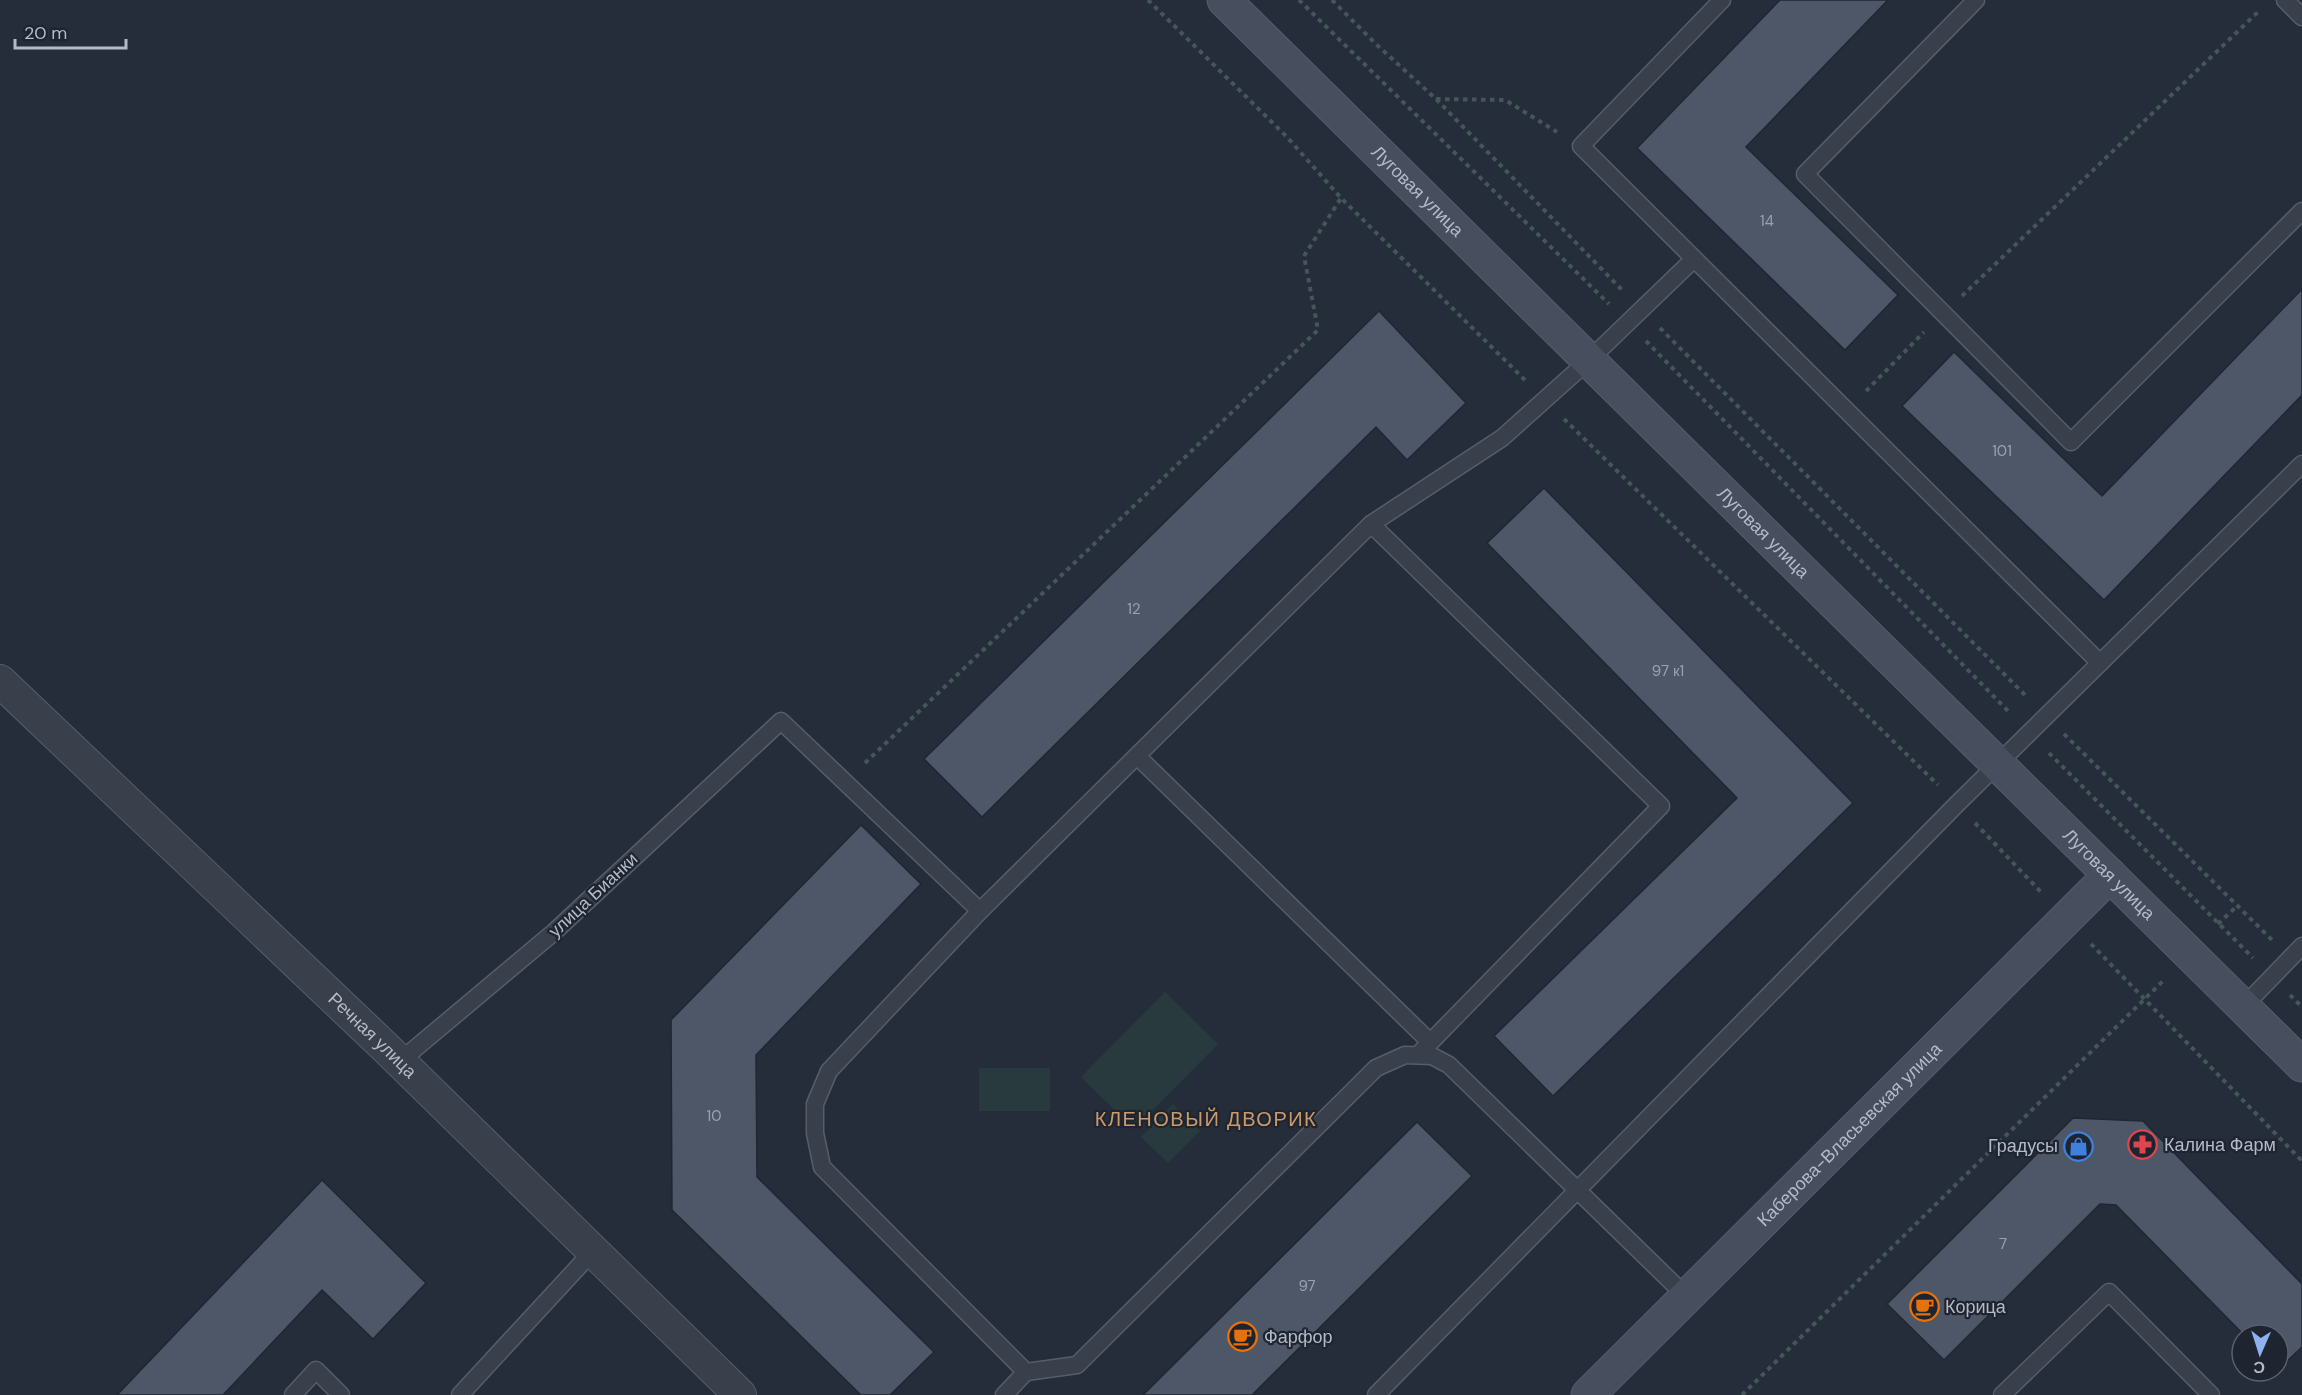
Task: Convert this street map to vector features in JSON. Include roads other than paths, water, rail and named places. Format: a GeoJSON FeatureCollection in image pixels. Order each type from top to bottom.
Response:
{"type":"FeatureCollection","features":[{"type":"Feature","properties":{"kind":"street","name":"Луговая улица"},"geometry":{"type":"LineString","coordinates":[[1224,0],[2302,1065]]}},
{"type":"Feature","properties":{"kind":"street","name":"Речная улица"},"geometry":{"type":"LineString","coordinates":[[0,681],[399,1062],[740,1395]]}},
{"type":"Feature","properties":{"kind":"street","name":"Каберова-Власьевская улица"},"geometry":{"type":"LineString","coordinates":[[1588,1395],[2110,875]]}},
{"type":"Feature","properties":{"kind":"lane"},"geometry":{"type":"LineString","coordinates":[[1722,0],[1581,147],[2100,663]]}},
{"type":"Feature","properties":{"kind":"lane"},"geometry":{"type":"LineString","coordinates":[[1976,0],[1805,174],[2071,442],[2302,211]]}},
{"type":"Feature","properties":{"kind":"lane"},"geometry":{"type":"LineString","coordinates":[[2285,0],[2302,17]]}},
{"type":"Feature","properties":{"kind":"lane"},"geometry":{"type":"LineString","coordinates":[[1026,1372],[822,1167],[815,1133],[815,1104],[829,1071],[980,911],[1371,524],[1502,438],[1588,361],[1694,259]]}},
{"type":"Feature","properties":{"kind":"lane"},"geometry":{"type":"LineString","coordinates":[[1376,1395],[1957,804],[2302,464]]}},
{"type":"Feature","properties":{"kind":"lane"},"geometry":{"type":"LineString","coordinates":[[1371,524],[1660,806],[1418,1055]]}},
{"type":"Feature","properties":{"kind":"lane","name":"улица Бианки"},"geometry":{"type":"LineString","coordinates":[[399,1062],[554,932],[781,721],[980,911]]}},
{"type":"Feature","properties":{"kind":"lane"},"geometry":{"type":"LineString","coordinates":[[1137,756],[1430,1042]]}},
{"type":"Feature","properties":{"kind":"lane"},"geometry":{"type":"LineString","coordinates":[[2243,1006],[2302,946]]}},
{"type":"Feature","properties":{"kind":"lane"},"geometry":{"type":"LineString","coordinates":[[1004,1395],[1026,1372],[1077,1365],[1376,1068],[1405,1055],[1432,1056],[1449,1065],[1687,1297]]}},
{"type":"Feature","properties":{"kind":"lane"},"geometry":{"type":"LineString","coordinates":[[460,1395],[593,1251]]}},
{"type":"Feature","properties":{"kind":"lane"},"geometry":{"type":"LineString","coordinates":[[2002,1395],[2109,1292],[2211,1395]]}},
{"type":"Feature","properties":{"kind":"lane"},"geometry":{"type":"LineString","coordinates":[[293,1395],[316,1370],[340,1395]]}},
{"type":"Feature","properties":{"kind":"place","name":"Калина Фарм"},"geometry":{"type":"Point","coordinates":[2143,1145]}},
{"type":"Feature","properties":{"kind":"place","name":"Градусы"},"geometry":{"type":"Point","coordinates":[2079,1146]}},
{"type":"Feature","properties":{"kind":"place","name":"Корица"},"geometry":{"type":"Point","coordinates":[1924,1307]}},
{"type":"Feature","properties":{"kind":"place","name":"Фарфор"},"geometry":{"type":"Point","coordinates":[1243,1337]}},
{"type":"Feature","properties":{"kind":"district","name":"КЛЕНОВЫЙ ДВОРИК"},"geometry":{"type":"Point","coordinates":[1206,1119]}}]}
